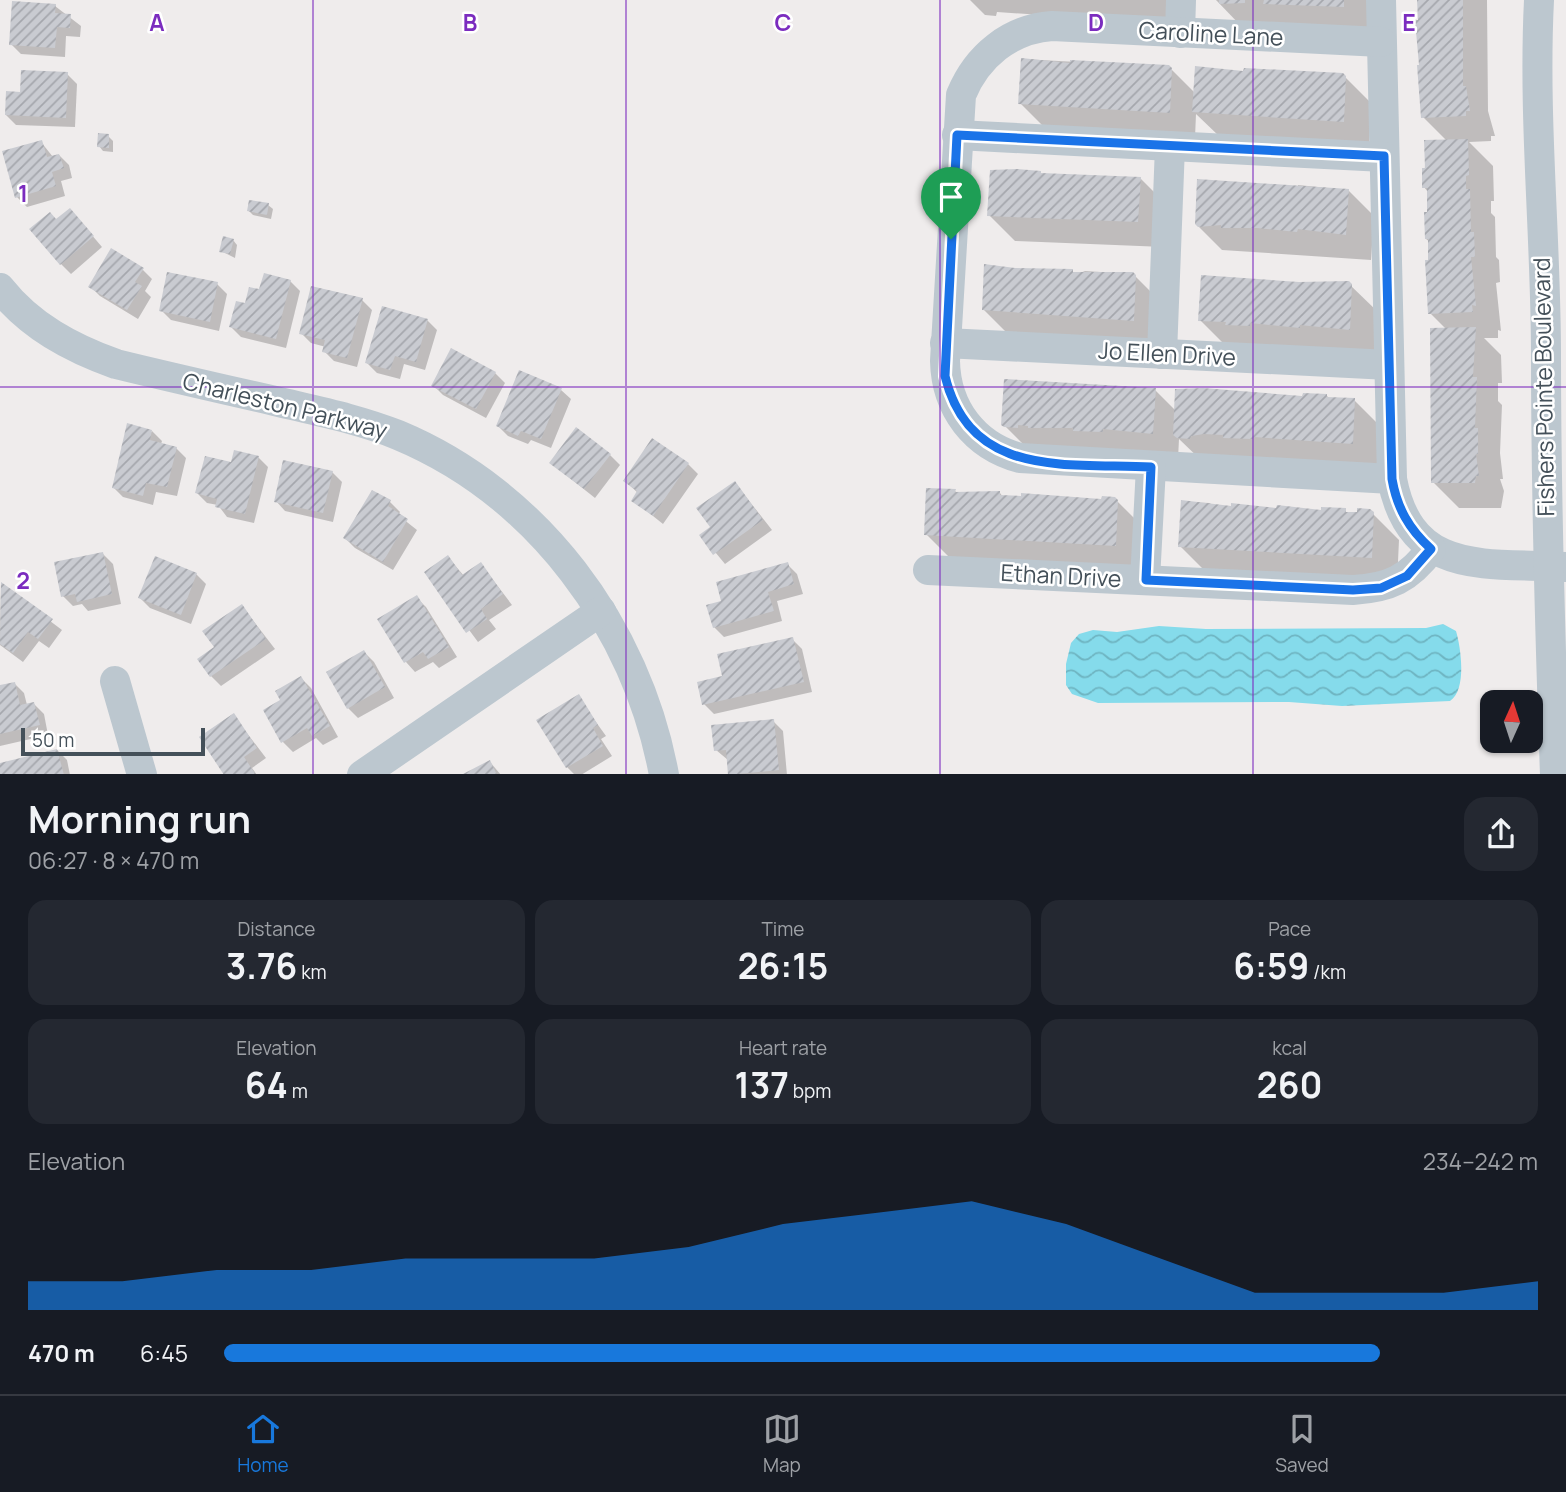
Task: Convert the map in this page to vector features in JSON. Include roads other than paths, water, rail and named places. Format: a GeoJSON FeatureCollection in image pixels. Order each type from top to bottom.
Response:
{"type":"FeatureCollection","features":[{"type":"Feature","properties":{"kind":"street"},"geometry":{"type":"LineString","coordinates":[[1180,33],[1181,0]]}},
{"type":"Feature","properties":{"kind":"street"},"geometry":{"type":"LineString","coordinates":[[1381,0],[1392,479],[1395,498],[1404,517],[1431,549],[1461,562],[1556,566]]}},
{"type":"Feature","properties":{"kind":"street","name":"Fishers Pointe Boulevard"},"geometry":{"type":"LineString","coordinates":[[1539,0],[1537,85],[1556,355],[1555,774]]}},
{"type":"Feature","properties":{"kind":"street","name":"Caroline Lane"},"geometry":{"type":"LineString","coordinates":[[1381,42],[1052,26],[1019,34],[991,50],[973,71],[961,95],[945,376],[953,404],[970,430],[996,450],[1035,461],[1392,479]]}},
{"type":"Feature","properties":{"kind":"street"},"geometry":{"type":"LineString","coordinates":[[957,135],[1384,156]]}},
{"type":"Feature","properties":{"kind":"street"},"geometry":{"type":"LineString","coordinates":[[1162,354],[1170,146]]}},
{"type":"Feature","properties":{"kind":"street","name":"Charleston Parkway"},"geometry":{"type":"LineString","coordinates":[[0,288],[47,331],[93,356],[116,364],[356,420],[433,452],[484,483],[524,518],[563,558],[601,611],[626,653],[643,694],[664,774]]}},
{"type":"Feature","properties":{"kind":"street","name":"Jo Ellen Drive"},"geometry":{"type":"LineString","coordinates":[[945,343],[1389,365]]}},
{"type":"Feature","properties":{"kind":"street"},"geometry":{"type":"LineString","coordinates":[[1146,580],[1151,467]]}},
{"type":"Feature","properties":{"kind":"street","name":"Ethan Drive"},"geometry":{"type":"LineString","coordinates":[[928,570],[1353,590],[1381,588],[1407,576],[1431,549]]}},
{"type":"Feature","properties":{"kind":"street"},"geometry":{"type":"LineString","coordinates":[[363,774],[601,611]]}},
{"type":"Feature","properties":{"kind":"street"},"geometry":{"type":"LineString","coordinates":[[115,681],[142,774]]}},
{"type":"Feature","properties":{"kind":"water"},"geometry":{"type":"Polygon","coordinates":[[[1443,624],[1456,631],[1461,658],[1459,688],[1450,701],[1342,706],[1289,702],[1098,703],[1072,694],[1066,685],[1066,664],[1071,643],[1079,634],[1093,630],[1117,632],[1159,626],[1206,629],[1426,628],[1443,624]]]}}]}
